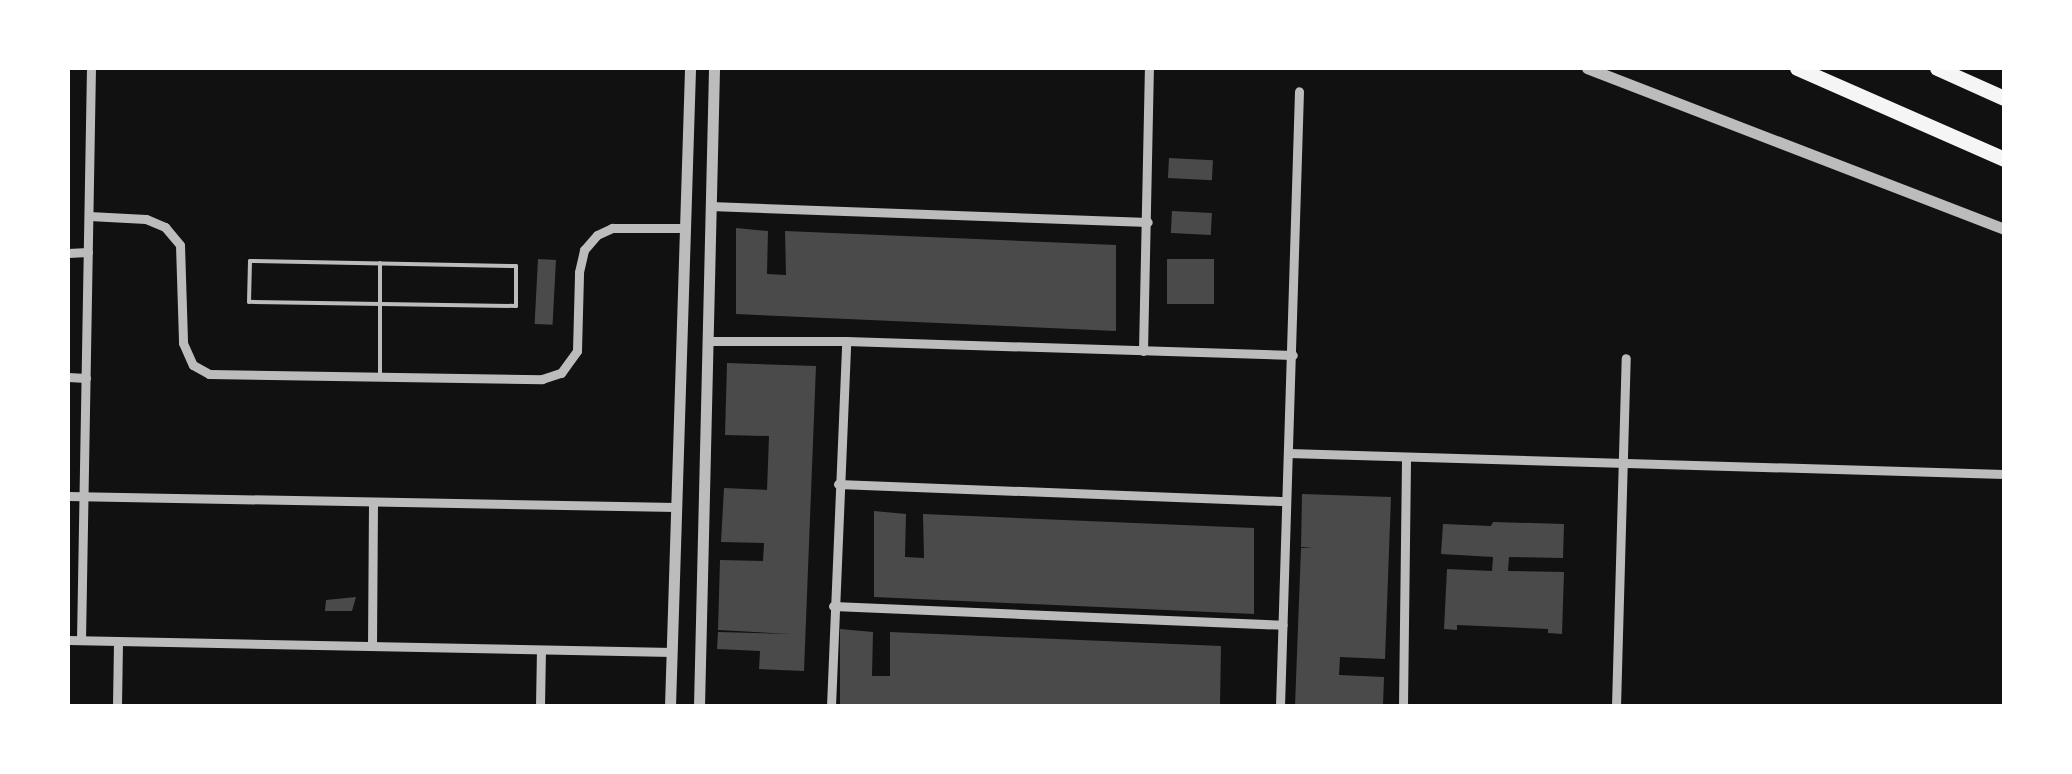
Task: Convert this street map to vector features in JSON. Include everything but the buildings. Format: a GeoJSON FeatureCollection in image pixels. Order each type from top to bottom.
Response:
{"type":"FeatureCollection","features":[{"type":"Feature","properties":{"kind":"highway"},"geometry":{"type":"LineString","coordinates":[[1797,68],[2004,159]]}},
{"type":"Feature","properties":{"kind":"highway"},"geometry":{"type":"LineString","coordinates":[[1936,68],[2004,98]]}},
{"type":"Feature","properties":{"kind":"street"},"geometry":{"type":"LineString","coordinates":[[81,640],[91,68]]}},
{"type":"Feature","properties":{"kind":"street"},"geometry":{"type":"LineString","coordinates":[[670,706],[690,68]]}},
{"type":"Feature","properties":{"kind":"street"},"geometry":{"type":"LineString","coordinates":[[699,706],[714,68]]}},
{"type":"Feature","properties":{"kind":"street"},"geometry":{"type":"LineString","coordinates":[[1144,352],[1148,68]]}},
{"type":"Feature","properties":{"kind":"street"},"geometry":{"type":"LineString","coordinates":[[1586,68],[2004,230]]}},
{"type":"Feature","properties":{"kind":"street"},"geometry":{"type":"LineString","coordinates":[[1280,706],[1300,91]]}},
{"type":"Feature","properties":{"kind":"street"},"geometry":{"type":"LineString","coordinates":[[710,206],[1148,222]]}},
{"type":"Feature","properties":{"kind":"street"},"geometry":{"type":"LineString","coordinates":[[88,216],[146,219],[166,227],[180,244],[183,343],[192,365],[209,374],[542,379],[561,373],[577,351],[579,272],[590,242],[612,228],[685,228]]}},
{"type":"Feature","properties":{"kind":"street"},"geometry":{"type":"LineString","coordinates":[[68,253],[88,252]]}},
{"type":"Feature","properties":{"kind":"street"},"geometry":{"type":"LineString","coordinates":[[710,341],[846,341],[1293,356]]}},
{"type":"Feature","properties":{"kind":"street"},"geometry":{"type":"LineString","coordinates":[[831,706],[846,341]]}},
{"type":"Feature","properties":{"kind":"street"},"geometry":{"type":"LineString","coordinates":[[1616,706],[1626,358]]}},
{"type":"Feature","properties":{"kind":"street"},"geometry":{"type":"LineString","coordinates":[[68,377],[86,378]]}},
{"type":"Feature","properties":{"kind":"street"},"geometry":{"type":"LineString","coordinates":[[679,436],[705,438]]}},
{"type":"Feature","properties":{"kind":"street"},"geometry":{"type":"LineString","coordinates":[[1288,453],[2004,474]]}},
{"type":"Feature","properties":{"kind":"street"},"geometry":{"type":"LineString","coordinates":[[1403,706],[1406,457]]}},
{"type":"Feature","properties":{"kind":"street"},"geometry":{"type":"LineString","coordinates":[[838,484],[1286,501]]}},
{"type":"Feature","properties":{"kind":"street"},"geometry":{"type":"LineString","coordinates":[[68,496],[676,507]]}},
{"type":"Feature","properties":{"kind":"street"},"geometry":{"type":"LineString","coordinates":[[372,646],[373,502]]}},
{"type":"Feature","properties":{"kind":"street"},"geometry":{"type":"LineString","coordinates":[[833,606],[1283,625]]}},
{"type":"Feature","properties":{"kind":"street"},"geometry":{"type":"LineString","coordinates":[[68,640],[672,652]]}},
{"type":"Feature","properties":{"kind":"street"},"geometry":{"type":"LineString","coordinates":[[116,706],[118,641]]}},
{"type":"Feature","properties":{"kind":"street"},"geometry":{"type":"LineString","coordinates":[[540,706],[541,650]]}},
{"type":"Feature","properties":{"kind":"lane"},"geometry":{"type":"LineString","coordinates":[[250,261],[380,263],[516,266],[516,306],[249,302],[250,261]]}},
{"type":"Feature","properties":{"kind":"lane"},"geometry":{"type":"LineString","coordinates":[[380,263],[380,377]]}}]}
